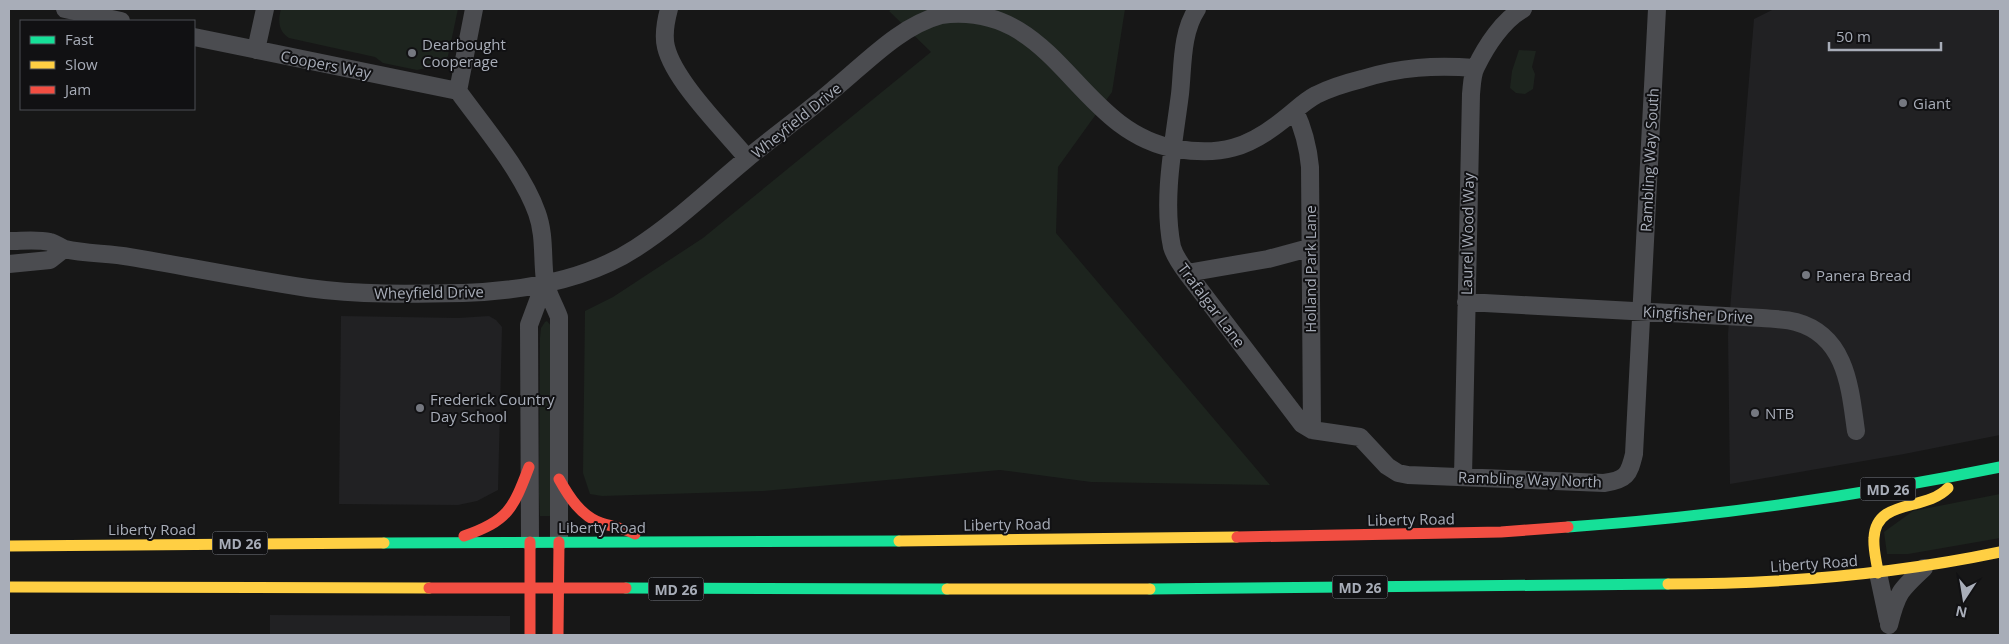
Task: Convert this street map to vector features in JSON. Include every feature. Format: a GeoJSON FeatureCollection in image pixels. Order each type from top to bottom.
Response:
{"type":"FeatureCollection","features":[{"type":"Feature","properties":{"kind":"main road"},"geometry":{"type":"LineString","coordinates":[[446,542],[484,530],[499,522],[508,514],[517,498],[529,467]]}},
{"type":"Feature","properties":{"kind":"main road","name":"Liberty Road"},"geometry":{"type":"LineString","coordinates":[[9,546],[1300,536],[1501,532],[1614,524],[1813,501],[2000,468]]}},
{"type":"Feature","properties":{"kind":"main road"},"geometry":{"type":"LineString","coordinates":[[1878,574],[1874,536],[1877,525],[1886,514],[1898,508],[1936,499],[1962,475]]}},
{"type":"Feature","properties":{"kind":"main road"},"geometry":{"type":"LineString","coordinates":[[560,478],[567,493],[586,515],[598,522],[626,528],[647,542]]}},
{"type":"Feature","properties":{"kind":"main road"},"geometry":{"type":"LineString","coordinates":[[530,542],[530,635]]}},
{"type":"Feature","properties":{"kind":"main road"},"geometry":{"type":"LineString","coordinates":[[558,635],[560,542]]}},
{"type":"Feature","properties":{"kind":"main road","name":"Liberty Road"},"geometry":{"type":"LineString","coordinates":[[9,587],[1110,589],[1705,584],[1803,580],[1878,574],[1926,567],[2000,552]]}},
{"type":"Feature","properties":{"kind":"street"},"geometry":{"type":"LineString","coordinates":[[65,9],[116,20]]}},
{"type":"Feature","properties":{"kind":"street"},"geometry":{"type":"LineString","coordinates":[[256,50],[265,9]]}},
{"type":"Feature","properties":{"kind":"street"},"geometry":{"type":"LineString","coordinates":[[474,9],[458,91],[516,172],[530,196],[538,214],[542,233],[545,282],[559,317],[560,542]]}},
{"type":"Feature","properties":{"kind":"street"},"geometry":{"type":"LineString","coordinates":[[669,9],[665,30],[665,46],[675,71],[747,158]]}},
{"type":"Feature","properties":{"kind":"street","name":"Trafalgar Lane"},"geometry":{"type":"LineString","coordinates":[[1197,9],[1186,39],[1170,175],[1172,248],[1187,273],[1302,424],[1312,430]]}},
{"type":"Feature","properties":{"kind":"street","name":"Laurel Wood Way"},"geometry":{"type":"LineString","coordinates":[[1463,477],[1469,119],[1475,68],[1493,38],[1514,14],[1523,9]]}},
{"type":"Feature","properties":{"kind":"street","name":"Rambling Way South"},"geometry":{"type":"LineString","coordinates":[[1642,311],[1656,9]]}},
{"type":"Feature","properties":{"kind":"street","name":"Wheyfield Drive"},"geometry":{"type":"LineString","coordinates":[[9,241],[49,242],[64,249],[127,256],[261,280],[343,292],[430,294],[481,292],[513,289],[545,282],[590,271],[618,259],[666,227],[747,158],[824,98],[900,34],[924,20],[943,14],[972,10],[989,11],[1017,22],[1037,34],[1122,126],[1158,145],[1199,152],[1245,145],[1264,135],[1314,96],[1333,87],[1389,70],[1433,66],[1475,68]]}},
{"type":"Feature","properties":{"kind":"street","name":"Coopers Way"},"geometry":{"type":"LineString","coordinates":[[195,37],[458,91]]}},
{"type":"Feature","properties":{"kind":"street","name":"Holland Park Lane"},"geometry":{"type":"LineString","coordinates":[[1295,111],[1308,145],[1312,430]]}},
{"type":"Feature","properties":{"kind":"street"},"geometry":{"type":"LineString","coordinates":[[1187,273],[1268,259],[1309,248]]}},
{"type":"Feature","properties":{"kind":"street"},"geometry":{"type":"LineString","coordinates":[[9,264],[50,260],[64,249]]}},
{"type":"Feature","properties":{"kind":"street"},"geometry":{"type":"LineString","coordinates":[[530,542],[529,325],[545,282]]}},
{"type":"Feature","properties":{"kind":"street","name":"Kingfisher Drive"},"geometry":{"type":"LineString","coordinates":[[1466,302],[1762,318],[1796,322],[1806,326],[1822,337],[1835,350],[1843,364],[1856,431]]}},
{"type":"Feature","properties":{"kind":"street","name":"Rambling Way North"},"geometry":{"type":"LineString","coordinates":[[1312,430],[1360,437],[1387,466],[1408,476],[1604,483],[1620,481],[1627,474],[1634,454],[1642,311]]}},
{"type":"Feature","properties":{"kind":"street"},"geometry":{"type":"LineString","coordinates":[[9,534],[33,545]]}},
{"type":"Feature","properties":{"kind":"street"},"geometry":{"type":"LineString","coordinates":[[1890,630],[1896,598],[1908,582],[1926,567]]}},
{"type":"Feature","properties":{"kind":"street"},"geometry":{"type":"LineString","coordinates":[[1878,574],[1890,630]]}},
{"type":"Feature","properties":{"kind":"shaded area"},"geometry":{"type":"Polygon","coordinates":[[[281,9],[458,9],[448,56],[441,65],[417,70],[383,63],[375,57],[289,38],[281,29],[279,17],[281,9]]]}},
{"type":"Feature","properties":{"kind":"shaded area"},"geometry":{"type":"Polygon","coordinates":[[[892,9],[1125,9],[1112,92],[1058,167],[1056,233],[1270,485],[1091,482],[1000,470],[763,491],[602,496],[590,494],[583,473],[585,311],[613,297],[703,238],[931,52],[889,11],[892,9]]]}},
{"type":"Feature","properties":{"kind":"shaded area"},"geometry":{"type":"Polygon","coordinates":[[[1774,9],[2000,9],[2000,435],[1904,454],[1730,484],[1728,334],[1754,19],[1774,9]]]}},
{"type":"Feature","properties":{"kind":"shaded area"},"geometry":{"type":"Polygon","coordinates":[[[1519,50],[1536,51],[1532,67],[1535,74],[1533,89],[1525,94],[1516,93],[1510,88],[1512,71],[1519,50]]]}},
{"type":"Feature","properties":{"kind":"shaded area","name":"Frederick Country Day School"},"geometry":{"type":"Polygon","coordinates":[[[341,316],[458,318],[489,316],[496,320],[502,327],[498,490],[477,501],[458,505],[339,504],[341,316]]]}},
{"type":"Feature","properties":{"kind":"shaded area"},"geometry":{"type":"Polygon","coordinates":[[[547,321],[551,326],[550,516],[540,516],[540,338],[541,328],[547,321]]]}},
{"type":"Feature","properties":{"kind":"shaded area"},"geometry":{"type":"Polygon","coordinates":[[[2000,494],[2000,538],[1908,554],[1887,554],[1884,532],[1913,511],[2000,494]]]}},
{"type":"Feature","properties":{"kind":"shaded area"},"geometry":{"type":"Polygon","coordinates":[[[270,615],[510,616],[510,635],[270,635],[270,615]]]}},
{"type":"Feature","properties":{"kind":"traffic: fast"},"geometry":{"type":"LineString","coordinates":[[1568,527],[1622,523],[1785,504],[1893,487],[2000,467]]}},
{"type":"Feature","properties":{"kind":"traffic: fast"},"geometry":{"type":"LineString","coordinates":[[384,543],[899,541]]}},
{"type":"Feature","properties":{"kind":"traffic: fast"},"geometry":{"type":"LineString","coordinates":[[1150,589],[1668,584]]}},
{"type":"Feature","properties":{"kind":"traffic: fast"},"geometry":{"type":"LineString","coordinates":[[626,588],[947,589]]}},
{"type":"Feature","properties":{"kind":"traffic: slow"},"geometry":{"type":"LineString","coordinates":[[1878,573],[1874,538],[1877,525],[1883,517],[1892,511],[1927,500],[1948,488]]}},
{"type":"Feature","properties":{"kind":"traffic: slow"},"geometry":{"type":"LineString","coordinates":[[899,541],[1237,537]]}},
{"type":"Feature","properties":{"kind":"traffic: slow"},"geometry":{"type":"LineString","coordinates":[[9,546],[384,543]]}},
{"type":"Feature","properties":{"kind":"traffic: slow"},"geometry":{"type":"LineString","coordinates":[[1668,584],[1710,584],[1835,577],[1917,567],[2000,552]]}},
{"type":"Feature","properties":{"kind":"traffic: slow"},"geometry":{"type":"LineString","coordinates":[[9,587],[429,588]]}},
{"type":"Feature","properties":{"kind":"traffic: slow"},"geometry":{"type":"LineString","coordinates":[[947,589],[1150,589]]}},
{"type":"Feature","properties":{"kind":"traffic: jam"},"geometry":{"type":"LineString","coordinates":[[464,536],[490,525],[507,512],[518,493],[529,467]]}},
{"type":"Feature","properties":{"kind":"traffic: jam"},"geometry":{"type":"LineString","coordinates":[[559,479],[571,499],[587,516],[601,523],[635,534]]}},
{"type":"Feature","properties":{"kind":"traffic: jam"},"geometry":{"type":"LineString","coordinates":[[1237,537],[1501,532],[1568,527]]}},
{"type":"Feature","properties":{"kind":"traffic: jam"},"geometry":{"type":"LineString","coordinates":[[530,542],[530,635]]}},
{"type":"Feature","properties":{"kind":"traffic: jam"},"geometry":{"type":"LineString","coordinates":[[558,635],[559,542]]}},
{"type":"Feature","properties":{"kind":"traffic: jam"},"geometry":{"type":"LineString","coordinates":[[429,588],[626,588]]}},
{"type":"Feature","properties":{"kind":"place","name":"Dearbought Cooperage"},"geometry":{"type":"Point","coordinates":[412,53]}},
{"type":"Feature","properties":{"kind":"place","name":"Giant"},"geometry":{"type":"Point","coordinates":[1903,103]}},
{"type":"Feature","properties":{"kind":"place","name":"Panera Bread"},"geometry":{"type":"Point","coordinates":[1806,275]}},
{"type":"Feature","properties":{"kind":"place","name":"Frederick Country Day School"},"geometry":{"type":"Point","coordinates":[420,408]}},
{"type":"Feature","properties":{"kind":"place","name":"NTB"},"geometry":{"type":"Point","coordinates":[1755,413]}}]}
